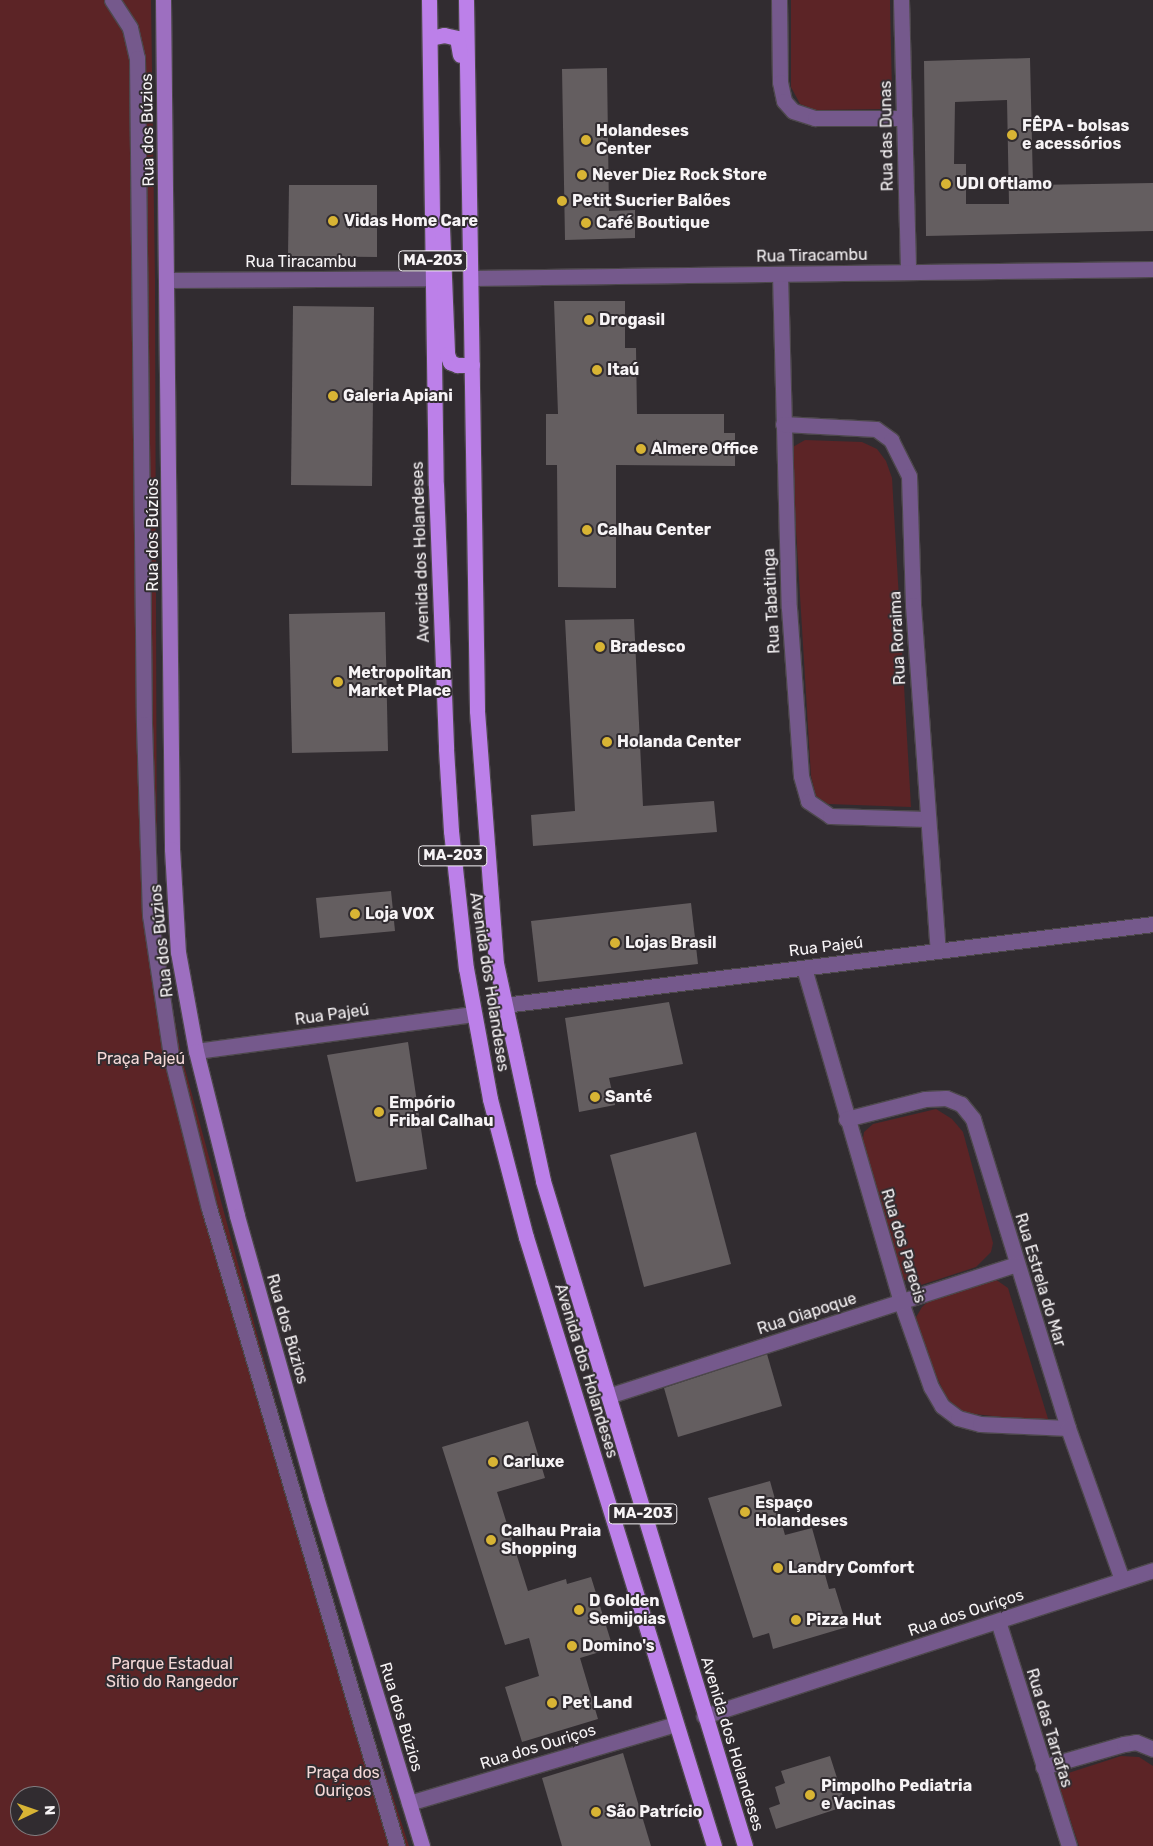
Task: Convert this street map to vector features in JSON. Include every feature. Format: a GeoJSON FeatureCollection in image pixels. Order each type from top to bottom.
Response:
{"type":"FeatureCollection","features":[{"type":"Feature","properties":{"kind":"main road","name":"Rua dos Búzios"},"geometry":{"type":"LineString","coordinates":[[163,0],[168,280],[174,894],[178,952],[196,1051],[237,1216],[316,1497],[422,1846]]}},
{"type":"Feature","properties":{"kind":"main road","name":"Avenida dos Holandeses"},"geometry":{"type":"LineString","coordinates":[[429,0],[433,278],[446,758],[451,831],[474,1014],[490,1099],[526,1237],[714,1846]]}},
{"type":"Feature","properties":{"kind":"main road","name":"Avenida dos Holandeses"},"geometry":{"type":"LineString","coordinates":[[466,0],[477,711],[492,927],[504,1005],[543,1181],[744,1846]]}},
{"type":"Feature","properties":{"kind":"main road"},"geometry":{"type":"LineString","coordinates":[[430,38],[451,36],[460,43],[461,141],[470,168]]}},
{"type":"Feature","properties":{"kind":"main road"},"geometry":{"type":"LineString","coordinates":[[432,205],[442,228],[447,354],[450,362],[457,365],[472,365]]}},
{"type":"Feature","properties":{"kind":"street"},"geometry":{"type":"LineString","coordinates":[[112,0],[130,28],[137,58],[144,724],[150,915],[171,1056],[209,1208],[398,1846]]}},
{"type":"Feature","properties":{"kind":"street"},"geometry":{"type":"LineString","coordinates":[[779,0],[780,82],[784,101],[793,111],[815,118],[904,118]]}},
{"type":"Feature","properties":{"kind":"street","name":"Rua das Dunas"},"geometry":{"type":"LineString","coordinates":[[901,0],[908,272]]}},
{"type":"Feature","properties":{"kind":"street","name":"Rua Tiracambu"},"geometry":{"type":"LineString","coordinates":[[471,278],[1153,268]]}},
{"type":"Feature","properties":{"kind":"street","name":"Rua Tabatinga"},"geometry":{"type":"LineString","coordinates":[[780,274],[789,608],[801,776],[808,801],[830,816],[844,818],[927,819]]}},
{"type":"Feature","properties":{"kind":"street","name":"Rua Tiracambu"},"geometry":{"type":"LineString","coordinates":[[168,280],[433,278]]}},
{"type":"Feature","properties":{"kind":"street","name":"Rua Roraima"},"geometry":{"type":"LineString","coordinates":[[783,424],[876,429],[891,440],[909,476],[913,604],[938,951]]}},
{"type":"Feature","properties":{"kind":"street","name":"Rua Pajeú"},"geometry":{"type":"LineString","coordinates":[[504,1005],[1153,924]]}},
{"type":"Feature","properties":{"kind":"street","name":"Rua dos Parecis"},"geometry":{"type":"LineString","coordinates":[[804,968],[900,1302],[931,1387],[942,1406],[958,1418],[980,1424],[1068,1428]]}},
{"type":"Feature","properties":{"kind":"street","name":"Rua Pajeú"},"geometry":{"type":"LineString","coordinates":[[196,1051],[474,1014]]}},
{"type":"Feature","properties":{"kind":"street","name":"Rua Estrela do Mar"},"geometry":{"type":"LineString","coordinates":[[846,1119],[925,1099],[946,1098],[961,1104],[973,1119],[1016,1264],[1068,1428],[1122,1580]]}},
{"type":"Feature","properties":{"kind":"street","name":"Rua Oiapoque"},"geometry":{"type":"LineString","coordinates":[[608,1396],[1016,1264]]}},
{"type":"Feature","properties":{"kind":"street","name":"Rua dos Ouriços"},"geometry":{"type":"LineString","coordinates":[[704,1716],[1153,1570]]}},
{"type":"Feature","properties":{"kind":"street","name":"Rua das Tarrafas"},"geometry":{"type":"LineString","coordinates":[[998,1621],[1042,1767],[1069,1846]]}},
{"type":"Feature","properties":{"kind":"street","name":"Rua dos Ouriços"},"geometry":{"type":"LineString","coordinates":[[409,1803],[676,1724]]}},
{"type":"Feature","properties":{"kind":"street"},"geometry":{"type":"LineString","coordinates":[[1042,1767],[1136,1742],[1153,1749]]}},
{"type":"Feature","properties":{"kind":"green space","name":"Parque Estadual Sítio do Rangedor"},"geometry":{"type":"Polygon","coordinates":[[[0,0],[151,0],[155,280],[157,920],[181,1054],[328,1595],[409,1846],[0,1846],[0,0]]]}},
{"type":"Feature","properties":{"kind":"green space"},"geometry":{"type":"Polygon","coordinates":[[[791,0],[890,0],[892,95],[888,109],[816,110],[800,104],[791,87],[791,0]]]}},
{"type":"Feature","properties":{"kind":"green space"},"geometry":{"type":"Polygon","coordinates":[[[805,440],[862,442],[877,449],[886,461],[892,478],[911,807],[828,804],[816,796],[811,776],[791,448],[805,440]]]}},
{"type":"Feature","properties":{"kind":"green space"},"geometry":{"type":"Polygon","coordinates":[[[936,1109],[952,1119],[963,1132],[993,1243],[991,1252],[976,1267],[918,1286],[901,1278],[862,1145],[864,1132],[873,1124],[936,1109]]]}},
{"type":"Feature","properties":{"kind":"green space"},"geometry":{"type":"Polygon","coordinates":[[[995,1279],[1008,1288],[1049,1422],[965,1413],[947,1399],[935,1373],[915,1319],[922,1307],[930,1300],[995,1279]]]}},
{"type":"Feature","properties":{"kind":"green space"},"geometry":{"type":"Polygon","coordinates":[[[1121,1756],[1139,1757],[1153,1766],[1153,1846],[1079,1846],[1056,1777],[1121,1756]]]}},
{"type":"Feature","properties":{"kind":"building"},"geometry":{"type":"Polygon","coordinates":[[[1030,58],[1033,185],[1153,183],[1153,231],[926,236],[924,61],[1030,58]],[[1007,100],[955,102],[954,164],[966,164],[966,204],[1009,204],[1007,100]]]}},
{"type":"Feature","properties":{"kind":"building","name":"Holandeses Center"},"geometry":{"type":"Polygon","coordinates":[[[607,68],[609,211],[635,210],[635,238],[565,240],[562,69],[607,68]]]}},
{"type":"Feature","properties":{"kind":"building","name":"Vidas Home Care"},"geometry":{"type":"Polygon","coordinates":[[[289,185],[377,185],[377,257],[288,256],[289,185]]]}},
{"type":"Feature","properties":{"kind":"building"},"geometry":{"type":"Polygon","coordinates":[[[554,301],[625,301],[625,348],[636,348],[637,414],[724,414],[724,433],[735,433],[735,466],[616,465],[616,588],[558,587],[557,465],[546,465],[546,414],[558,414],[554,301]]]}},
{"type":"Feature","properties":{"kind":"building","name":"Galeria Apiani"},"geometry":{"type":"Polygon","coordinates":[[[293,306],[374,307],[372,486],[291,485],[293,306]]]}},
{"type":"Feature","properties":{"kind":"building","name":"Metropolitan Market Place"},"geometry":{"type":"Polygon","coordinates":[[[385,612],[388,751],[292,753],[289,614],[385,612]]]}},
{"type":"Feature","properties":{"kind":"building"},"geometry":{"type":"Polygon","coordinates":[[[634,619],[643,806],[714,801],[717,832],[533,846],[531,815],[575,811],[565,620],[634,619]]]}},
{"type":"Feature","properties":{"kind":"building","name":"Loja VOX"},"geometry":{"type":"Polygon","coordinates":[[[391,891],[395,931],[320,938],[316,898],[391,891]]]}},
{"type":"Feature","properties":{"kind":"building","name":"Lojas Brasil"},"geometry":{"type":"Polygon","coordinates":[[[691,903],[698,964],[538,982],[531,921],[691,903]]]}},
{"type":"Feature","properties":{"kind":"building"},"geometry":{"type":"Polygon","coordinates":[[[669,1002],[683,1064],[609,1078],[615,1105],[579,1112],[565,1018],[669,1002]]]}},
{"type":"Feature","properties":{"kind":"building","name":"Empório Fribal Calhau"},"geometry":{"type":"Polygon","coordinates":[[[408,1042],[427,1169],[356,1182],[327,1055],[408,1042]]]}},
{"type":"Feature","properties":{"kind":"building"},"geometry":{"type":"Polygon","coordinates":[[[696,1132],[731,1264],[644,1287],[610,1155],[696,1132]]]}},
{"type":"Feature","properties":{"kind":"building"},"geometry":{"type":"Polygon","coordinates":[[[767,1354],[782,1406],[678,1437],[664,1388],[767,1354]]]}},
{"type":"Feature","properties":{"kind":"building"},"geometry":{"type":"Polygon","coordinates":[[[528,1421],[545,1478],[497,1492],[528,1591],[566,1579],[567,1584],[591,1577],[613,1648],[580,1658],[598,1719],[522,1742],[505,1687],[539,1676],[529,1638],[505,1645],[442,1447],[528,1421]]]}},
{"type":"Feature","properties":{"kind":"building"},"geometry":{"type":"Polygon","coordinates":[[[770,1481],[785,1535],[812,1528],[829,1589],[835,1588],[847,1627],[773,1649],[769,1633],[753,1638],[708,1498],[770,1481]]]}},
{"type":"Feature","properties":{"kind":"building","name":"São Patrício"},"geometry":{"type":"Polygon","coordinates":[[[623,1753],[651,1846],[562,1846],[542,1778],[623,1753]]]}},
{"type":"Feature","properties":{"kind":"building","name":"Pimpolho Pediatria e Vacinas"},"geometry":{"type":"Polygon","coordinates":[[[830,1756],[846,1806],[776,1829],[769,1808],[780,1804],[775,1787],[785,1783],[781,1771],[830,1756]]]}},
{"type":"Feature","properties":{"kind":"place","name":"FÊPA - bolsas e acessórios"},"geometry":{"type":"Point","coordinates":[1012,135]}},
{"type":"Feature","properties":{"kind":"place","name":"Holandeses Center"},"geometry":{"type":"Point","coordinates":[586,140]}},
{"type":"Feature","properties":{"kind":"place","name":"Never Diez Rock Store"},"geometry":{"type":"Point","coordinates":[582,175]}},
{"type":"Feature","properties":{"kind":"place","name":"UDI Oftlamo"},"geometry":{"type":"Point","coordinates":[946,184]}},
{"type":"Feature","properties":{"kind":"place","name":"Petit Sucrier Balões"},"geometry":{"type":"Point","coordinates":[562,201]}},
{"type":"Feature","properties":{"kind":"place","name":"Vidas Home Care"},"geometry":{"type":"Point","coordinates":[333,221]}},
{"type":"Feature","properties":{"kind":"place","name":"Café Boutique"},"geometry":{"type":"Point","coordinates":[586,223]}},
{"type":"Feature","properties":{"kind":"place","name":"Drogasil"},"geometry":{"type":"Point","coordinates":[589,320]}},
{"type":"Feature","properties":{"kind":"place","name":"Itaú"},"geometry":{"type":"Point","coordinates":[597,370]}},
{"type":"Feature","properties":{"kind":"place","name":"Galeria Apiani"},"geometry":{"type":"Point","coordinates":[333,396]}},
{"type":"Feature","properties":{"kind":"place","name":"Almere Office"},"geometry":{"type":"Point","coordinates":[641,449]}},
{"type":"Feature","properties":{"kind":"place","name":"Calhau Center"},"geometry":{"type":"Point","coordinates":[587,530]}},
{"type":"Feature","properties":{"kind":"place","name":"Bradesco"},"geometry":{"type":"Point","coordinates":[600,647]}},
{"type":"Feature","properties":{"kind":"place","name":"Metropolitan Market Place"},"geometry":{"type":"Point","coordinates":[338,682]}},
{"type":"Feature","properties":{"kind":"place","name":"Holanda Center"},"geometry":{"type":"Point","coordinates":[607,742]}},
{"type":"Feature","properties":{"kind":"place","name":"Loja VOX"},"geometry":{"type":"Point","coordinates":[355,914]}},
{"type":"Feature","properties":{"kind":"place","name":"Lojas Brasil"},"geometry":{"type":"Point","coordinates":[615,943]}},
{"type":"Feature","properties":{"kind":"place","name":"Santé"},"geometry":{"type":"Point","coordinates":[595,1097]}},
{"type":"Feature","properties":{"kind":"place","name":"Empório Fribal Calhau"},"geometry":{"type":"Point","coordinates":[379,1112]}},
{"type":"Feature","properties":{"kind":"place","name":"Carluxe"},"geometry":{"type":"Point","coordinates":[493,1462]}},
{"type":"Feature","properties":{"kind":"place","name":"Espaço Holandeses"},"geometry":{"type":"Point","coordinates":[745,1512]}},
{"type":"Feature","properties":{"kind":"place","name":"Calhau Praia Shopping"},"geometry":{"type":"Point","coordinates":[491,1540]}},
{"type":"Feature","properties":{"kind":"place","name":"Landry Comfort"},"geometry":{"type":"Point","coordinates":[778,1568]}},
{"type":"Feature","properties":{"kind":"place","name":"D Golden Semijoias"},"geometry":{"type":"Point","coordinates":[579,1610]}},
{"type":"Feature","properties":{"kind":"place","name":"Pizza Hut"},"geometry":{"type":"Point","coordinates":[796,1620]}},
{"type":"Feature","properties":{"kind":"place","name":"Domino's"},"geometry":{"type":"Point","coordinates":[572,1646]}},
{"type":"Feature","properties":{"kind":"place","name":"Pet Land"},"geometry":{"type":"Point","coordinates":[552,1703]}},
{"type":"Feature","properties":{"kind":"place","name":"Pimpolho Pediatria e Vacinas"},"geometry":{"type":"Point","coordinates":[810,1795]}},
{"type":"Feature","properties":{"kind":"place","name":"São Patrício"},"geometry":{"type":"Point","coordinates":[596,1812]}},
{"type":"Feature","properties":{"kind":"park label","name":"Praça Pajeú"},"geometry":{"type":"Point","coordinates":[141,1059]}},
{"type":"Feature","properties":{"kind":"park label","name":"Praça dos Ouriços"},"geometry":{"type":"Point","coordinates":[343,1782]}}]}
